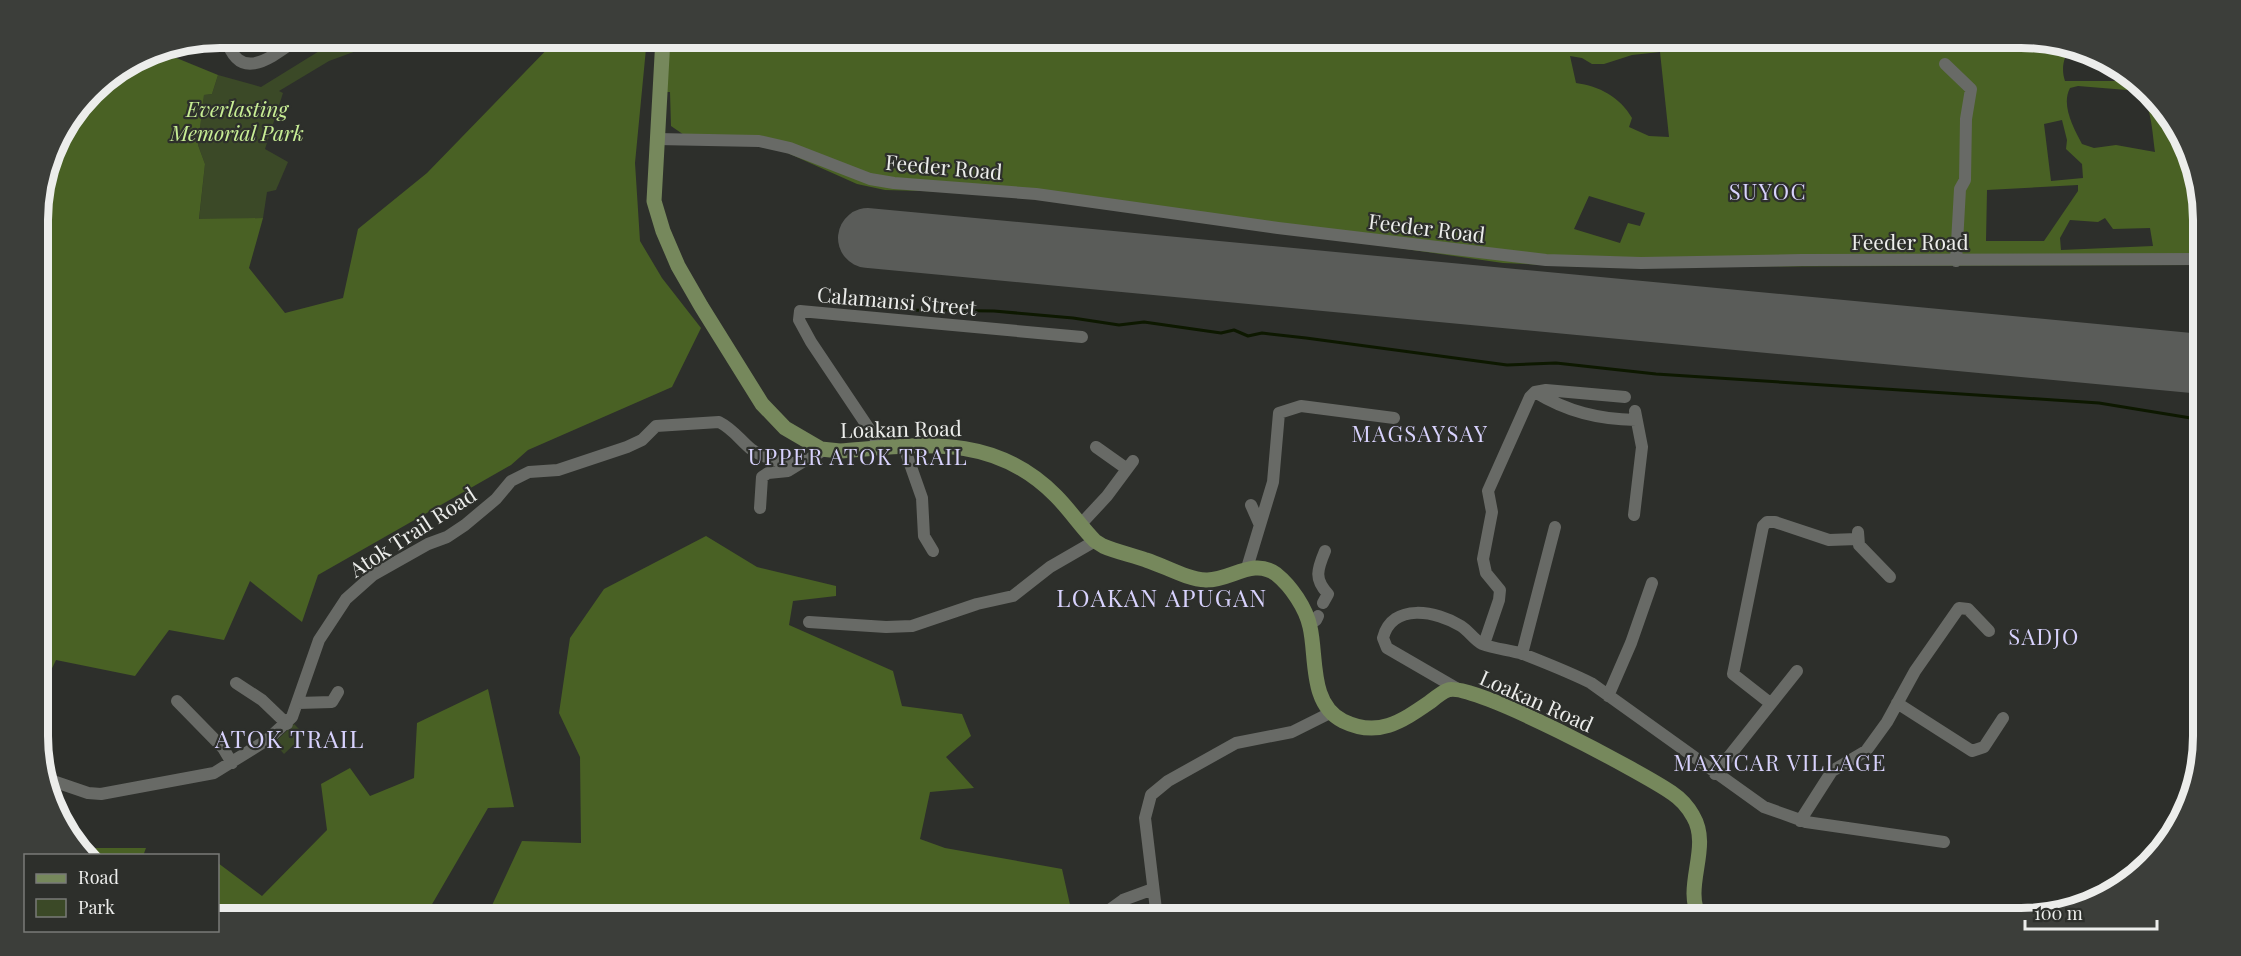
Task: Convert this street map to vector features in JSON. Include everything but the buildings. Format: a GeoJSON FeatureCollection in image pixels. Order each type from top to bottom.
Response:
{"type":"FeatureCollection","features":[{"type":"Feature","properties":{"kind":"main road","name":"Loakan Road"},"geometry":{"type":"LineString","coordinates":[[662,48],[654,201],[663,231],[678,267],[762,404],[785,428],[825,449],[840,451],[963,446],[997,456],[1031,475],[1048,488],[1095,542],[1114,551],[1207,580],[1247,568],[1261,568],[1275,574],[1288,586],[1314,620],[1315,672],[1320,693],[1332,712],[1358,727],[1381,729],[1396,724],[1446,690],[1456,688],[1476,693],[1623,763],[1683,802],[1694,817],[1700,837],[1694,890],[1697,908]]}},
{"type":"Feature","properties":{"kind":"street"},"geometry":{"type":"LineString","coordinates":[[230,48],[238,59],[252,64],[263,62],[284,48]]}},
{"type":"Feature","properties":{"kind":"street"},"geometry":{"type":"LineString","coordinates":[[1945,64],[1971,89],[1966,119],[1965,180],[1959,194],[1956,261]]}},
{"type":"Feature","properties":{"kind":"street","name":"Feeder Road"},"geometry":{"type":"LineString","coordinates":[[657,139],[759,141],[790,148],[870,179],[894,183],[1036,194],[1278,228],[1520,258],[1641,263],[1802,260],[2193,259]]}},
{"type":"Feature","properties":{"kind":"street","name":"Calamansi Street"},"geometry":{"type":"LineString","coordinates":[[882,448],[811,342],[799,320],[800,311],[1082,337]]}},
{"type":"Feature","properties":{"kind":"street"},"geometry":{"type":"LineString","coordinates":[[1535,392],[1546,390],[1625,397]]}},
{"type":"Feature","properties":{"kind":"street"},"geometry":{"type":"LineString","coordinates":[[1535,392],[1584,415],[1612,420],[1635,415],[1642,447],[1634,515]]}},
{"type":"Feature","properties":{"kind":"street"},"geometry":{"type":"LineString","coordinates":[[1484,644],[1499,600],[1500,590],[1486,573],[1483,559],[1492,512],[1488,491],[1535,392]]}},
{"type":"Feature","properties":{"kind":"street"},"geometry":{"type":"LineString","coordinates":[[1247,568],[1273,482],[1279,413],[1301,406],[1394,418]]}},
{"type":"Feature","properties":{"kind":"street","name":"Atok Trail Road"},"geometry":{"type":"LineString","coordinates":[[54,781],[88,793],[101,794],[214,773],[232,763],[287,724],[298,703],[319,640],[346,599],[373,575],[428,544],[447,537],[487,508],[511,481],[529,472],[558,470],[627,447],[642,440],[656,426],[704,422],[719,422],[728,426],[752,449],[765,457],[802,463]]}},
{"type":"Feature","properties":{"kind":"street"},"geometry":{"type":"LineString","coordinates":[[904,447],[922,498],[924,536],[933,551]]}},
{"type":"Feature","properties":{"kind":"street"},"geometry":{"type":"LineString","coordinates":[[1081,524],[1130,465],[1096,447]]}},
{"type":"Feature","properties":{"kind":"street"},"geometry":{"type":"LineString","coordinates":[[760,507],[762,477],[768,473],[788,471],[825,449]]}},
{"type":"Feature","properties":{"kind":"street"},"geometry":{"type":"LineString","coordinates":[[1251,505],[1259,523]]}},
{"type":"Feature","properties":{"kind":"street"},"geometry":{"type":"LineString","coordinates":[[1770,703],[1733,674],[1763,526],[1767,522],[1775,522],[1828,540],[1857,535],[1869,558],[1886,570],[1890,577]]}},
{"type":"Feature","properties":{"kind":"street"},"geometry":{"type":"LineString","coordinates":[[1522,654],[1555,527]]}},
{"type":"Feature","properties":{"kind":"street"},"geometry":{"type":"LineString","coordinates":[[809,622],[892,628],[912,626],[977,604],[1013,596],[1050,567],[1095,542]]}},
{"type":"Feature","properties":{"kind":"street"},"geometry":{"type":"LineString","coordinates":[[1323,603],[1328,594],[1317,580],[1317,573],[1325,551]]}},
{"type":"Feature","properties":{"kind":"street"},"geometry":{"type":"LineString","coordinates":[[1608,696],[1631,643],[1652,583]]}},
{"type":"Feature","properties":{"kind":"street"},"geometry":{"type":"LineString","coordinates":[[1800,821],[1832,771],[1866,751],[1959,608],[1968,609],[1989,631]]}},
{"type":"Feature","properties":{"kind":"street"},"geometry":{"type":"LineString","coordinates":[[1456,688],[1387,648],[1383,638],[1389,624],[1403,616],[1432,614],[1462,627],[1484,644],[1522,654],[1569,672],[1608,696],[1764,807],[1800,821],[1944,842]]}},
{"type":"Feature","properties":{"kind":"street"},"geometry":{"type":"LineString","coordinates":[[1715,774],[1797,671]]}},
{"type":"Feature","properties":{"kind":"street"},"geometry":{"type":"LineString","coordinates":[[236,683],[262,700],[287,724]]}},
{"type":"Feature","properties":{"kind":"street"},"geometry":{"type":"LineString","coordinates":[[298,703],[332,702],[338,693]]}},
{"type":"Feature","properties":{"kind":"street"},"geometry":{"type":"LineString","coordinates":[[177,701],[223,748],[232,763]]}},
{"type":"Feature","properties":{"kind":"street"},"geometry":{"type":"LineString","coordinates":[[1897,702],[1972,751],[1984,747],[2003,718]]}},
{"type":"Feature","properties":{"kind":"street"},"geometry":{"type":"LineString","coordinates":[[1156,908],[1145,812],[1149,800],[1157,789],[1236,743],[1292,732],[1332,712]]}},
{"type":"Feature","properties":{"kind":"street"},"geometry":{"type":"LineString","coordinates":[[1113,908],[1129,897],[1154,889]]}},
{"type":"Feature","properties":{"kind":"green space","name":"Everlasting Memorial Park"},"geometry":{"type":"Polygon","coordinates":[[[324,48],[364,48],[329,61],[279,91],[283,93],[265,149],[288,162],[276,190],[267,192],[263,218],[199,220],[205,164],[198,145],[204,95],[212,94],[218,75],[261,87],[324,48]]]}},
{"type":"Feature","properties":{"kind":"green space"},"geometry":{"type":"Polygon","coordinates":[[[548,48],[646,48],[635,163],[640,241],[662,278],[701,328],[672,387],[528,450],[511,465],[318,575],[302,622],[250,581],[224,640],[169,630],[135,676],[56,660],[48,677],[48,209],[54,175],[61,154],[84,115],[115,84],[134,71],[170,55],[218,75],[212,94],[204,95],[198,145],[205,164],[199,219],[263,218],[249,268],[285,313],[343,298],[358,229],[427,173],[548,48]]]}},
{"type":"Feature","properties":{"kind":"green space"},"geometry":{"type":"Polygon","coordinates":[[[668,48],[2032,48],[2067,54],[2063,72],[2065,81],[2122,81],[2134,91],[2078,86],[2070,88],[2067,109],[2082,144],[2094,148],[2116,145],[2155,152],[2149,112],[2143,98],[2157,115],[2180,154],[2187,175],[2192,198],[2193,265],[1588,267],[1503,263],[1092,204],[957,192],[885,190],[857,184],[783,151],[748,144],[693,141],[671,126],[670,92],[666,92],[668,48]],[[1660,52],[1632,55],[1604,64],[1592,64],[1582,58],[1570,56],[1576,83],[1601,90],[1615,98],[1632,118],[1629,127],[1649,136],[1669,137],[1660,52]],[[2062,120],[2044,124],[2051,181],[2083,178],[2082,164],[2066,149],[2067,140],[2062,120]],[[2078,185],[1987,190],[1986,241],[2044,241],[2078,191],[2078,185]],[[1589,196],[1574,229],[1620,243],[1628,223],[1640,226],[1645,213],[1589,196]],[[2105,218],[2098,222],[2070,220],[2060,238],[2061,250],[2153,246],[2150,228],[2113,229],[2105,218]]]}},
{"type":"Feature","properties":{"kind":"green space"},"geometry":{"type":"Polygon","coordinates":[[[706,536],[757,567],[836,586],[836,596],[793,601],[789,625],[893,671],[902,706],[962,714],[971,736],[946,757],[974,788],[930,792],[920,839],[945,848],[1062,869],[1071,908],[491,908],[522,841],[581,843],[580,757],[559,713],[570,638],[604,589],[706,536]]]}},
{"type":"Feature","properties":{"kind":"green space"},"geometry":{"type":"Polygon","coordinates":[[[488,689],[514,807],[488,808],[430,908],[219,908],[219,864],[262,896],[327,830],[321,784],[350,768],[370,796],[414,778],[417,723],[488,689]]]}},
{"type":"Feature","properties":{"kind":"green space"},"geometry":{"type":"Polygon","coordinates":[[[294,724],[302,732],[299,736],[301,738],[284,754],[274,743],[294,724]]]}},
{"type":"Feature","properties":{"kind":"green space"},"geometry":{"type":"Polygon","coordinates":[[[90,848],[146,848],[144,854],[95,854],[90,848]]]}},
{"type":"Feature","properties":{"kind":"waterway"},"geometry":{"type":"LineString","coordinates":[[869,306],[911,310],[994,311],[1073,318],[1119,325],[1144,322],[1221,333],[1234,330],[1248,336],[1262,333],[1507,365],[1556,363],[1656,374],[2099,403],[2193,418]]}},
{"type":"Feature","properties":{"kind":"runway"},"geometry":{"type":"LineString","coordinates":[[868,238],[2193,363]]}},
{"type":"Feature","properties":{"kind":"district","name":"SUYOC"},"geometry":{"type":"Point","coordinates":[1768,191]}},
{"type":"Feature","properties":{"kind":"district","name":"MAGSAYSAY"},"geometry":{"type":"Point","coordinates":[1420,433]}},
{"type":"Feature","properties":{"kind":"district","name":"UPPER ATOK TRAIL"},"geometry":{"type":"Point","coordinates":[858,456]}},
{"type":"Feature","properties":{"kind":"district","name":"LOAKAN APUGAN"},"geometry":{"type":"Point","coordinates":[1162,597]}},
{"type":"Feature","properties":{"kind":"district","name":"SADJO"},"geometry":{"type":"Point","coordinates":[2044,636]}},
{"type":"Feature","properties":{"kind":"district","name":"ATOK TRAIL"},"geometry":{"type":"Point","coordinates":[290,738]}},
{"type":"Feature","properties":{"kind":"district","name":"MAXICAR VILLAGE"},"geometry":{"type":"Point","coordinates":[1780,762]}}]}
